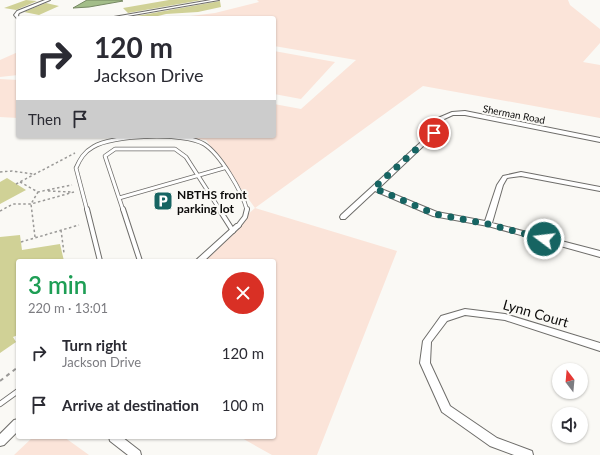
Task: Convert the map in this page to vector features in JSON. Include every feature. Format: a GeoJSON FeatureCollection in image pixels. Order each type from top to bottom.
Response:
{"type":"FeatureCollection","features":[{"type":"Feature","properties":{"kind":"street"},"geometry":{"type":"LineString","coordinates":[[16,16],[18,12],[48,0]]}},
{"type":"Feature","properties":{"kind":"street"},"geometry":{"type":"LineString","coordinates":[[122,16],[217,0]]}},
{"type":"Feature","properties":{"kind":"street","name":"Sherman Road"},"geometry":{"type":"LineString","coordinates":[[374,188],[434,133],[440,119],[452,114],[465,114],[600,140]]}},
{"type":"Feature","properties":{"kind":"street"},"geometry":{"type":"LineString","coordinates":[[488,224],[500,185],[505,177],[521,174],[600,190]]}},
{"type":"Feature","properties":{"kind":"street"},"geometry":{"type":"LineString","coordinates":[[343,217],[374,188],[435,214],[488,224],[600,254]]}},
{"type":"Feature","properties":{"kind":"street"},"geometry":{"type":"LineString","coordinates":[[202,259],[236,229]]}},
{"type":"Feature","properties":{"kind":"street","name":"Lynn Court"},"geometry":{"type":"LineString","coordinates":[[528,455],[494,442],[446,409],[424,363],[427,341],[444,318],[465,312],[505,316],[600,346]]}},
{"type":"Feature","properties":{"kind":"street"},"geometry":{"type":"LineString","coordinates":[[0,441],[16,426]]}},
{"type":"Feature","properties":{"kind":"street"},"geometry":{"type":"LineString","coordinates":[[116,439],[136,455]]}},
{"type":"Feature","properties":{"kind":"lane"},"geometry":{"type":"LineString","coordinates":[[99,259],[76,168],[78,160],[86,152],[111,139],[190,138],[202,142],[212,151],[243,198],[247,210],[245,219],[236,229],[197,175],[186,156],[176,149],[115,149],[105,156],[139,259]]}},
{"type":"Feature","properties":{"kind":"lane"},"geometry":{"type":"LineString","coordinates":[[119,198],[224,168]]}},
{"type":"Feature","properties":{"kind":"lane"},"geometry":{"type":"LineString","coordinates":[[0,404],[16,392]]}},
{"type":"Feature","properties":{"kind":"path"},"geometry":{"type":"LineString","coordinates":[[16,184],[75,153]]}},
{"type":"Feature","properties":{"kind":"path"},"geometry":{"type":"LineString","coordinates":[[0,172],[12,171],[33,174]]}},
{"type":"Feature","properties":{"kind":"path"},"geometry":{"type":"LineString","coordinates":[[19,182],[38,192],[72,185]]}},
{"type":"Feature","properties":{"kind":"path"},"geometry":{"type":"LineString","coordinates":[[0,212],[14,204],[31,204],[74,192],[46,191]]}},
{"type":"Feature","properties":{"kind":"path"},"geometry":{"type":"LineString","coordinates":[[35,237],[31,204],[38,192]]}},
{"type":"Feature","properties":{"kind":"path"},"geometry":{"type":"LineString","coordinates":[[21,242],[79,225]]}},
{"type":"Feature","properties":{"kind":"path"},"geometry":{"type":"LineString","coordinates":[[61,230],[64,253]]}},
{"type":"Feature","properties":{"kind":"path"},"geometry":{"type":"LineString","coordinates":[[0,381],[16,369]]}},
{"type":"Feature","properties":{"kind":"shaded area"},"geometry":{"type":"Polygon","coordinates":[[[87,0],[123,1],[89,7],[73,8],[87,0]]]}},
{"type":"Feature","properties":{"kind":"shaded area"},"geometry":{"type":"Polygon","coordinates":[[[257,0],[568,0],[570,5],[600,29],[600,43],[583,62],[600,65],[600,118],[423,86],[255,208],[206,140],[181,138],[276,138],[276,104],[301,109],[356,60],[276,46],[276,16],[190,16],[215,13],[259,2],[257,0]]]}},
{"type":"Feature","properties":{"kind":"shaded area"},"geometry":{"type":"Polygon","coordinates":[[[276,51],[335,62],[301,99],[276,94],[276,51]]]}},
{"type":"Feature","properties":{"kind":"shaded area"},"geometry":{"type":"Polygon","coordinates":[[[16,53],[16,75],[0,77],[0,60],[16,53]]]}},
{"type":"Feature","properties":{"kind":"shaded area"},"geometry":{"type":"Polygon","coordinates":[[[0,79],[16,80],[16,118],[0,117],[0,79]]]}},
{"type":"Feature","properties":{"kind":"shaded area"},"geometry":{"type":"Polygon","coordinates":[[[255,208],[397,251],[317,455],[272,455],[244,439],[276,439],[276,259],[198,259],[255,208]]]}},
{"type":"Feature","properties":{"kind":"shaded area"},"geometry":{"type":"Polygon","coordinates":[[[31,439],[67,439],[89,455],[14,455],[31,439]]]}},
{"type":"Feature","properties":{"kind":"building"},"geometry":{"type":"Polygon","coordinates":[[[26,0],[37,1],[16,10],[4,8],[26,0]]]}},
{"type":"Feature","properties":{"kind":"building"},"geometry":{"type":"Polygon","coordinates":[[[169,0],[202,0],[128,13],[123,8],[169,0]]]}},
{"type":"Feature","properties":{"kind":"building"},"geometry":{"type":"Polygon","coordinates":[[[220,1],[221,7],[198,12],[158,16],[137,16],[220,1]]]}},
{"type":"Feature","properties":{"kind":"building"},"geometry":{"type":"Polygon","coordinates":[[[46,3],[59,6],[39,15],[24,12],[46,3]]]}},
{"type":"Feature","properties":{"kind":"building"},"geometry":{"type":"Polygon","coordinates":[[[7,178],[26,190],[0,204],[0,182],[7,178]]]}},
{"type":"Feature","properties":{"kind":"building"},"geometry":{"type":"Polygon","coordinates":[[[20,235],[22,250],[60,244],[64,259],[16,259],[16,336],[13,337],[16,342],[0,353],[0,237],[20,235]]]}},
{"type":"Feature","properties":{"kind":"place","name":"NBTHS front parking lot"},"geometry":{"type":"Point","coordinates":[163,201]}},
{"type":"Feature","properties":{"kind":"route"},"geometry":{"type":"LineString","coordinates":[[434,133],[374,188],[435,214],[488,224],[544,239]]}}]}
